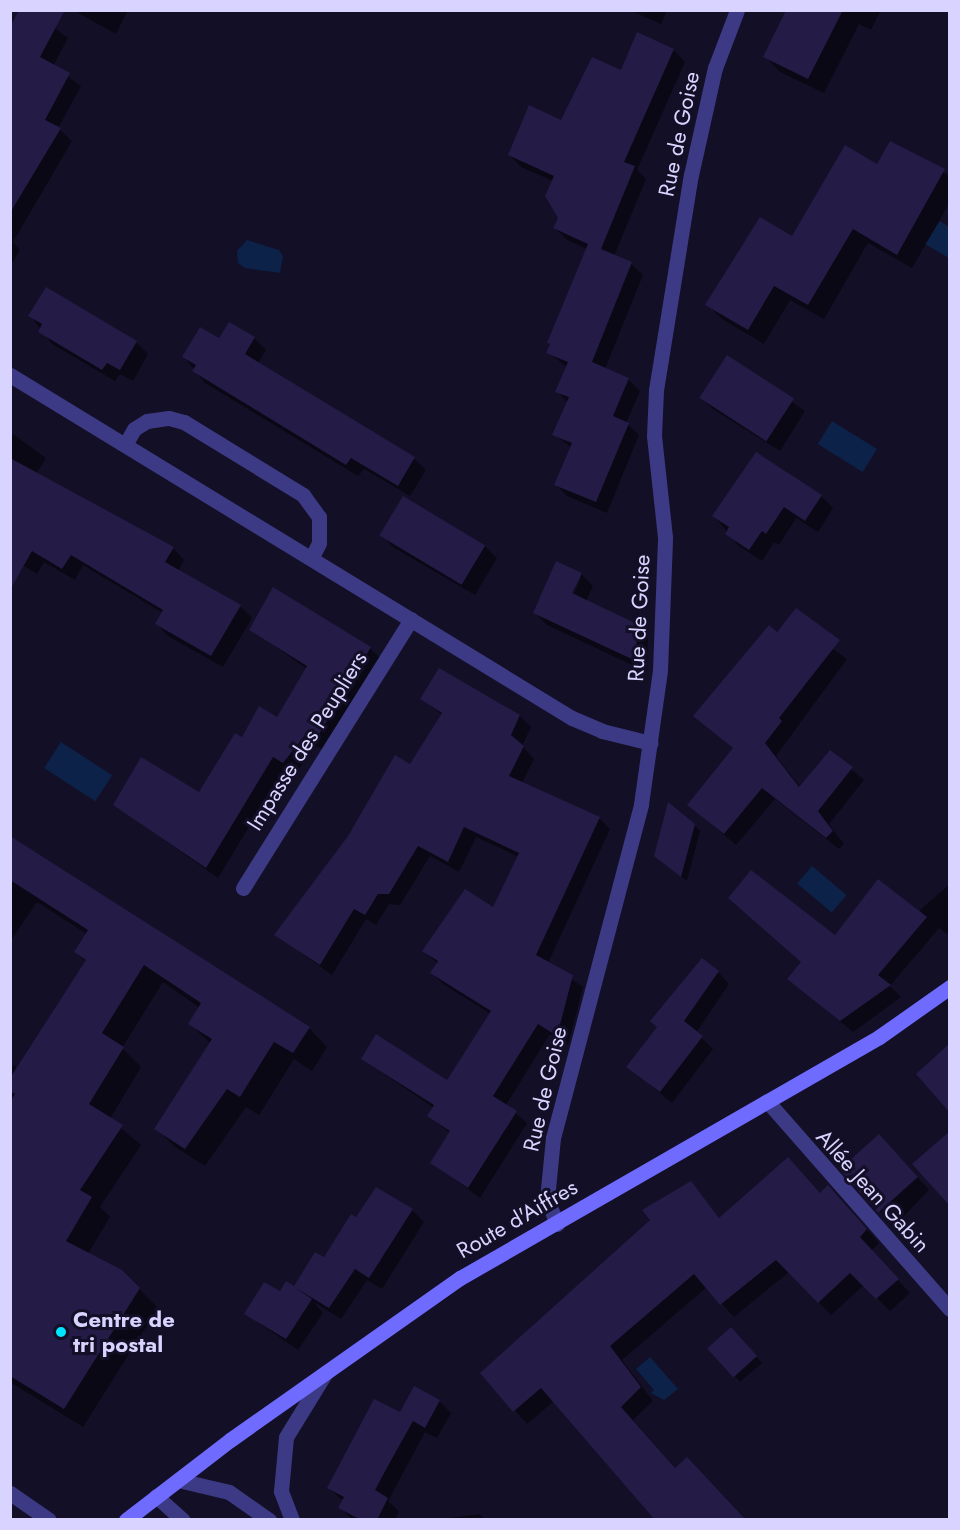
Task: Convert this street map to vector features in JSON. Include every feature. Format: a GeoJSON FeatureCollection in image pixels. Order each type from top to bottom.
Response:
{"type":"FeatureCollection","features":[{"type":"Feature","properties":{"kind":"main road","name":"Route d'Aiffres"},"geometry":{"type":"LineString","coordinates":[[126,1520],[327,1372],[460,1278],[879,1037],[950,987]]}},
{"type":"Feature","properties":{"kind":"street","name":"Rue de Goise"},"geometry":{"type":"LineString","coordinates":[[557,1224],[547,1199],[553,1138],[641,804],[660,670],[665,537],[656,472],[656,390],[691,175],[715,68],[737,10]]}},
{"type":"Feature","properties":{"kind":"street"},"geometry":{"type":"LineString","coordinates":[[10,375],[126,443],[572,718],[602,731],[651,743]]}},
{"type":"Feature","properties":{"kind":"street"},"geometry":{"type":"LineString","coordinates":[[126,443],[134,429],[147,421],[169,418],[184,423],[303,495],[319,517],[319,543],[312,557]]}},
{"type":"Feature","properties":{"kind":"street","name":"Impasse des Peupliers"},"geometry":{"type":"LineString","coordinates":[[243,888],[411,618]]}},
{"type":"Feature","properties":{"kind":"street","name":"Allée Jean Gabin"},"geometry":{"type":"LineString","coordinates":[[766,1101],[950,1309]]}},
{"type":"Feature","properties":{"kind":"street"},"geometry":{"type":"LineString","coordinates":[[292,1520],[280,1491],[286,1437],[327,1372]]}},
{"type":"Feature","properties":{"kind":"street"},"geometry":{"type":"LineString","coordinates":[[178,1480],[229,1492],[269,1520]]}},
{"type":"Feature","properties":{"kind":"street"},"geometry":{"type":"LineString","coordinates":[[10,1493],[49,1520]]}},
{"type":"Feature","properties":{"kind":"street"},"geometry":{"type":"LineString","coordinates":[[156,1496],[183,1520]]}},
{"type":"Feature","properties":{"kind":"water"},"geometry":{"type":"Polygon","coordinates":[[[940,221],[949,227],[949,258],[925,244],[940,221]]]}},
{"type":"Feature","properties":{"kind":"water"},"geometry":{"type":"Polygon","coordinates":[[[247,240],[279,250],[283,256],[280,273],[245,268],[238,263],[237,251],[247,240]]]}},
{"type":"Feature","properties":{"kind":"water"},"geometry":{"type":"Polygon","coordinates":[[[832,421],[877,449],[863,472],[818,444],[832,421]]]}},
{"type":"Feature","properties":{"kind":"water"},"geometry":{"type":"Polygon","coordinates":[[[61,742],[112,775],[95,801],[44,768],[61,742]]]}},
{"type":"Feature","properties":{"kind":"water"},"geometry":{"type":"Polygon","coordinates":[[[812,866],[846,895],[832,913],[797,884],[812,866]]]}},
{"type":"Feature","properties":{"kind":"water"},"geometry":{"type":"Polygon","coordinates":[[[650,1357],[678,1389],[664,1400],[651,1393],[654,1390],[636,1369],[650,1357]]]}},
{"type":"Feature","properties":{"kind":"building"},"geometry":{"type":"Polygon","coordinates":[[[19,10],[65,10],[40,57],[70,73],[45,120],[61,128],[10,213],[10,27],[19,10]]]}},
{"type":"Feature","properties":{"kind":"building"},"geometry":{"type":"Polygon","coordinates":[[[786,10],[843,10],[808,79],[763,57],[786,10]]]}},
{"type":"Feature","properties":{"kind":"building"},"geometry":{"type":"Polygon","coordinates":[[[637,32],[674,49],[624,162],[635,166],[601,249],[632,262],[592,362],[629,378],[613,416],[629,423],[596,502],[554,485],[572,443],[552,435],[569,397],[555,392],[568,362],[546,353],[550,344],[547,343],[588,244],[553,228],[558,218],[545,196],[554,176],[508,155],[529,105],[561,120],[592,57],[621,70],[637,32]]]}},
{"type":"Feature","properties":{"kind":"building"},"geometry":{"type":"Polygon","coordinates":[[[890,141],[945,169],[897,255],[853,229],[808,305],[774,286],[748,330],[705,305],[760,217],[792,236],[845,145],[877,164],[890,141]]]}},
{"type":"Feature","properties":{"kind":"building"},"geometry":{"type":"Polygon","coordinates":[[[46,287],[137,341],[120,370],[107,363],[102,370],[38,332],[42,324],[28,316],[46,287]]]}},
{"type":"Feature","properties":{"kind":"building"},"geometry":{"type":"Polygon","coordinates":[[[229,322],[255,337],[245,354],[415,457],[398,486],[351,458],[346,465],[192,371],[196,365],[182,357],[200,327],[219,338],[229,322]]]}},
{"type":"Feature","properties":{"kind":"building"},"geometry":{"type":"Polygon","coordinates":[[[727,355],[794,399],[766,441],[699,398],[727,355]]]}},
{"type":"Feature","properties":{"kind":"building"},"geometry":{"type":"Polygon","coordinates":[[[756,452],[822,495],[805,521],[784,507],[766,534],[762,531],[749,550],[725,534],[729,527],[712,516],[756,452]]]}},
{"type":"Feature","properties":{"kind":"building"},"geometry":{"type":"Polygon","coordinates":[[[10,458],[174,547],[165,562],[241,605],[211,656],[155,624],[163,610],[71,555],[62,569],[32,551],[10,590],[10,458]]]}},
{"type":"Feature","properties":{"kind":"building"},"geometry":{"type":"Polygon","coordinates":[[[403,496],[485,545],[462,585],[379,535],[403,496]]]}},
{"type":"Feature","properties":{"kind":"building"},"geometry":{"type":"Polygon","coordinates":[[[556,561],[582,573],[572,593],[637,624],[636,661],[533,613],[556,561]]]}},
{"type":"Feature","properties":{"kind":"building"},"geometry":{"type":"Polygon","coordinates":[[[273,587],[371,647],[315,741],[305,735],[283,763],[273,757],[206,868],[113,805],[141,757],[199,792],[235,733],[242,737],[259,706],[277,717],[307,666],[249,630],[273,587]]]}},
{"type":"Feature","properties":{"kind":"building"},"geometry":{"type":"Polygon","coordinates":[[[796,608],[840,640],[779,718],[782,721],[765,743],[799,787],[830,750],[853,767],[818,811],[833,831],[826,838],[762,788],[724,834],[687,805],[733,748],[693,716],[769,625],[777,632],[796,608]]]}},
{"type":"Feature","properties":{"kind":"building"},"geometry":{"type":"Polygon","coordinates":[[[439,668],[520,715],[511,735],[524,746],[509,776],[600,817],[536,955],[573,975],[557,1036],[538,1024],[493,1096],[517,1111],[468,1188],[430,1163],[450,1131],[427,1116],[434,1105],[361,1059],[376,1034],[447,1080],[491,1011],[430,973],[438,961],[422,951],[465,889],[493,907],[519,853],[464,827],[448,862],[418,846],[389,894],[378,894],[365,915],[354,909],[320,965],[274,935],[348,836],[395,755],[410,764],[442,713],[420,699],[439,668]]]}},
{"type":"Feature","properties":{"kind":"building"},"geometry":{"type":"Polygon","coordinates":[[[668,802],[695,824],[681,877],[654,856],[668,802]]]}},
{"type":"Feature","properties":{"kind":"building"},"geometry":{"type":"Polygon","coordinates":[[[10,836],[310,1027],[293,1053],[274,1042],[240,1097],[227,1089],[185,1149],[154,1129],[212,1039],[188,1024],[201,1003],[144,965],[102,1033],[124,1047],[89,1104],[123,1125],[80,1190],[92,1197],[66,1241],[122,1270],[140,1288],[64,1409],[10,1376],[10,1102],[15,1094],[10,1091],[10,1078],[86,960],[74,952],[88,930],[10,880],[10,836]]]}},
{"type":"Feature","properties":{"kind":"building"},"geometry":{"type":"Polygon","coordinates":[[[751,870],[835,935],[878,879],[927,917],[878,975],[891,985],[840,1021],[787,979],[801,962],[728,898],[751,870]]]}},
{"type":"Feature","properties":{"kind":"building"},"geometry":{"type":"Polygon","coordinates":[[[702,958],[719,971],[684,1021],[703,1036],[660,1092],[626,1067],[657,1027],[650,1021],[702,958]]]}},
{"type":"Feature","properties":{"kind":"building"},"geometry":{"type":"Polygon","coordinates":[[[950,1043],[950,1113],[916,1074],[950,1043]]]}},
{"type":"Feature","properties":{"kind":"building"},"geometry":{"type":"Polygon","coordinates":[[[950,1131],[950,1206],[912,1164],[950,1131]]]}},
{"type":"Feature","properties":{"kind":"building"},"geometry":{"type":"Polygon","coordinates":[[[879,1134],[918,1177],[878,1213],[840,1169],[879,1134]]]}},
{"type":"Feature","properties":{"kind":"building"},"geometry":{"type":"Polygon","coordinates":[[[788,1157],[820,1193],[828,1185],[867,1229],[860,1237],[899,1279],[876,1299],[850,1273],[818,1303],[776,1260],[720,1305],[694,1274],[610,1346],[641,1387],[621,1407],[675,1468],[687,1457],[746,1520],[655,1520],[541,1388],[513,1412],[480,1373],[650,1220],[642,1210],[691,1181],[719,1218],[788,1157]]]}},
{"type":"Feature","properties":{"kind":"building"},"geometry":{"type":"Polygon","coordinates":[[[376,1187],[413,1209],[369,1278],[355,1269],[329,1308],[294,1287],[312,1299],[286,1339],[244,1314],[264,1282],[280,1291],[286,1281],[294,1286],[315,1252],[324,1257],[351,1214],[356,1217],[376,1187]]]}},
{"type":"Feature","properties":{"kind":"building"},"geometry":{"type":"Polygon","coordinates":[[[731,1327],[757,1356],[733,1377],[707,1348],[731,1327]]]}},
{"type":"Feature","properties":{"kind":"building"},"geometry":{"type":"Polygon","coordinates":[[[414,1386],[440,1400],[425,1428],[413,1421],[375,1490],[388,1498],[377,1520],[361,1520],[338,1508],[344,1497],[327,1488],[374,1399],[400,1412],[414,1386]]]}},
{"type":"Feature","properties":{"kind":"place","name":"Centre de tri postal"},"geometry":{"type":"Point","coordinates":[61,1332]}}]}
